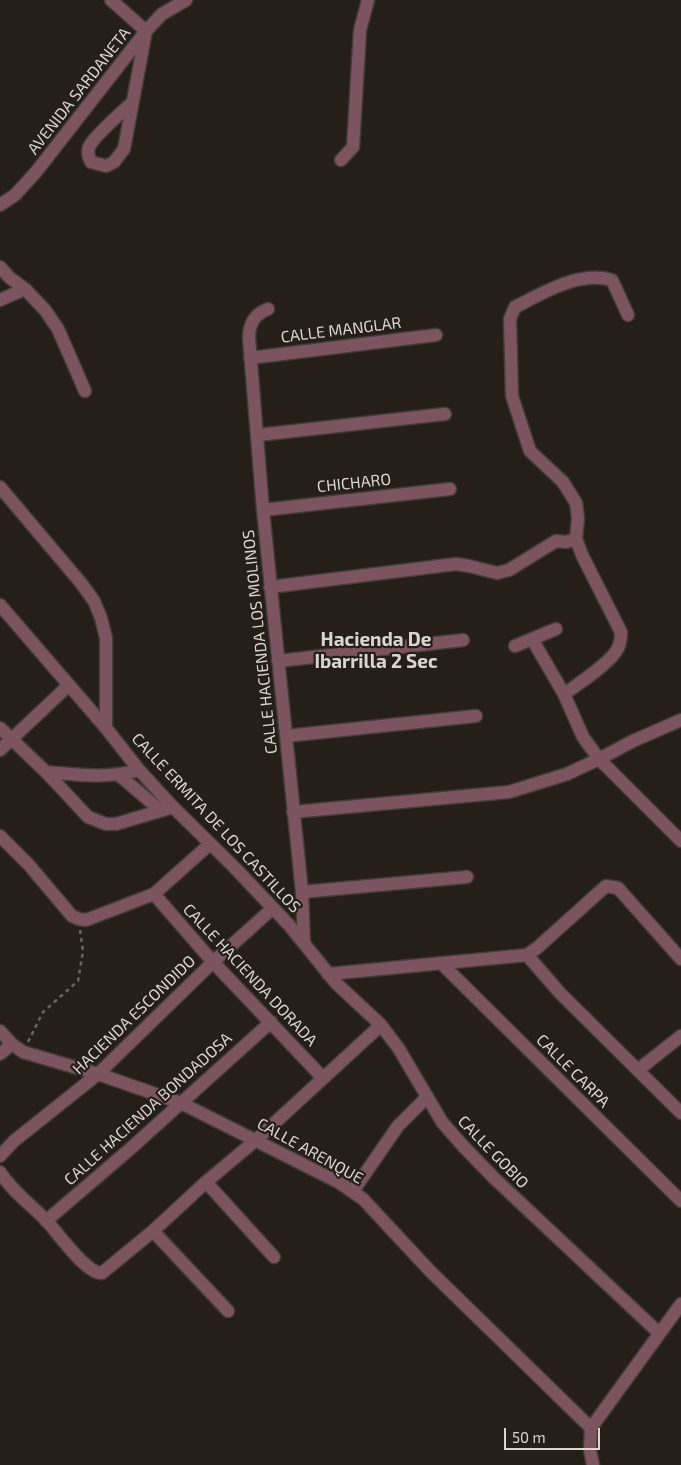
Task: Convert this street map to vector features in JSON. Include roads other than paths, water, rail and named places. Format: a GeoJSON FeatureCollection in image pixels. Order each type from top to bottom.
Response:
{"type":"FeatureCollection","features":[{"type":"Feature","properties":{"kind":"street","name":"AVENIDA SARDANETA"},"geometry":{"type":"LineString","coordinates":[[0,205],[15,195],[36,172],[146,31],[162,14],[186,0]]}},
{"type":"Feature","properties":{"kind":"street"},"geometry":{"type":"LineString","coordinates":[[341,160],[353,147],[360,30],[368,0]]}},
{"type":"Feature","properties":{"kind":"street"},"geometry":{"type":"LineString","coordinates":[[112,1],[146,31],[133,102],[124,149],[114,162],[106,166],[91,162],[88,155],[89,147],[103,130],[133,102]]}},
{"type":"Feature","properties":{"kind":"street"},"geometry":{"type":"LineString","coordinates":[[0,268],[25,289],[45,310],[58,329],[85,391]]}},
{"type":"Feature","properties":{"kind":"street"},"geometry":{"type":"LineString","coordinates":[[564,694],[618,650],[621,642],[621,632],[582,555],[576,539],[578,518],[576,503],[563,482],[530,451],[522,429],[512,396],[510,319],[515,307],[568,282],[600,277],[612,280],[628,314]]}},
{"type":"Feature","properties":{"kind":"street"},"geometry":{"type":"LineString","coordinates":[[0,300],[25,289]]}},
{"type":"Feature","properties":{"kind":"street","name":"CALLE HACIENDA LOS MOLINOS"},"geometry":{"type":"LineString","coordinates":[[268,309],[255,317],[249,329],[250,358],[258,435],[262,510],[302,892],[304,942]]}},
{"type":"Feature","properties":{"kind":"street","name":"CALLE MANGLAR"},"geometry":{"type":"LineString","coordinates":[[250,358],[436,335]]}},
{"type":"Feature","properties":{"kind":"street"},"geometry":{"type":"LineString","coordinates":[[258,435],[445,414]]}},
{"type":"Feature","properties":{"kind":"street"},"geometry":{"type":"LineString","coordinates":[[0,487],[94,601],[106,638],[106,728]]}},
{"type":"Feature","properties":{"kind":"street","name":"CHICHARO"},"geometry":{"type":"LineString","coordinates":[[262,510],[450,489]]}},
{"type":"Feature","properties":{"kind":"street"},"geometry":{"type":"LineString","coordinates":[[270,587],[456,564],[497,573],[509,570],[556,541],[566,542],[576,539]]}},
{"type":"Feature","properties":{"kind":"street","name":"CALLE ERMITA DE LOS CASTILLOS"},"geometry":{"type":"LineString","coordinates":[[0,605],[140,770],[273,908],[304,942],[328,974]]}},
{"type":"Feature","properties":{"kind":"street"},"geometry":{"type":"LineString","coordinates":[[515,646],[556,628]]}},
{"type":"Feature","properties":{"kind":"street"},"geometry":{"type":"LineString","coordinates":[[278,661],[462,640]]}},
{"type":"Feature","properties":{"kind":"street"},"geometry":{"type":"LineString","coordinates":[[532,640],[564,694],[584,737],[599,759],[681,841]]}},
{"type":"Feature","properties":{"kind":"street"},"geometry":{"type":"LineString","coordinates":[[0,750],[69,685]]}},
{"type":"Feature","properties":{"kind":"street"},"geometry":{"type":"LineString","coordinates":[[286,736],[476,716]]}},
{"type":"Feature","properties":{"kind":"street"},"geometry":{"type":"LineString","coordinates":[[294,812],[509,792],[567,774],[633,741],[681,720]]}},
{"type":"Feature","properties":{"kind":"street"},"geometry":{"type":"LineString","coordinates":[[0,728],[46,772],[88,817],[106,824],[116,824],[173,806]]}},
{"type":"Feature","properties":{"kind":"street"},"geometry":{"type":"LineString","coordinates":[[46,772],[102,776],[119,775],[140,770]]}},
{"type":"Feature","properties":{"kind":"street"},"geometry":{"type":"LineString","coordinates":[[119,775],[160,810]]}},
{"type":"Feature","properties":{"kind":"street"},"geometry":{"type":"LineString","coordinates":[[0,836],[29,865],[72,916],[86,920],[154,894],[210,844]]}},
{"type":"Feature","properties":{"kind":"street"},"geometry":{"type":"LineString","coordinates":[[302,892],[467,877]]}},
{"type":"Feature","properties":{"kind":"street"},"geometry":{"type":"LineString","coordinates":[[328,974],[527,954],[606,886],[618,888],[681,959]]}},
{"type":"Feature","properties":{"kind":"street","name":"CALLE HACIENDA DORADA"},"geometry":{"type":"LineString","coordinates":[[154,894],[213,962],[323,1078]]}},
{"type":"Feature","properties":{"kind":"street","name":"HACIENDA ESCONDIDO"},"geometry":{"type":"LineString","coordinates":[[0,1156],[14,1141],[98,1074],[213,962],[273,908]]}},
{"type":"Feature","properties":{"kind":"street"},"geometry":{"type":"LineString","coordinates":[[527,954],[560,993],[681,1113]]}},
{"type":"Feature","properties":{"kind":"street","name":"CALLE CARPA"},"geometry":{"type":"LineString","coordinates":[[442,964],[681,1201]]}},
{"type":"Feature","properties":{"kind":"street","name":"CALLE GOBIO"},"geometry":{"type":"LineString","coordinates":[[328,974],[381,1026],[399,1049],[442,1122],[494,1178],[659,1333]]}},
{"type":"Feature","properties":{"kind":"street","name":"CALLE HACIENDA BONDADOSA"},"geometry":{"type":"LineString","coordinates":[[46,1221],[271,1022]]}},
{"type":"Feature","properties":{"kind":"street"},"geometry":{"type":"LineString","coordinates":[[0,1172],[9,1186],[46,1221],[79,1259],[98,1274],[104,1272],[256,1140],[381,1026]]}},
{"type":"Feature","properties":{"kind":"street","name":"CALLE ARENQUE"},"geometry":{"type":"LineString","coordinates":[[0,1031],[12,1044],[23,1052],[98,1074],[181,1103],[340,1182],[363,1199],[430,1270],[592,1428]]}},
{"type":"Feature","properties":{"kind":"street"},"geometry":{"type":"LineString","coordinates":[[638,1070],[681,1036]]}},
{"type":"Feature","properties":{"kind":"street"},"geometry":{"type":"LineString","coordinates":[[0,1054],[12,1044]]}},
{"type":"Feature","properties":{"kind":"street"},"geometry":{"type":"LineString","coordinates":[[353,1191],[398,1126],[427,1097]]}},
{"type":"Feature","properties":{"kind":"street"},"geometry":{"type":"LineString","coordinates":[[206,1182],[274,1257]]}},
{"type":"Feature","properties":{"kind":"street"},"geometry":{"type":"LineString","coordinates":[[153,1231],[228,1311]]}},
{"type":"Feature","properties":{"kind":"street"},"geometry":{"type":"LineString","coordinates":[[592,1465],[590,1450],[592,1428],[681,1304]]}},
{"type":"Feature","properties":{"kind":"district","name":"Hacienda De Ibarrilla 2 Sec"},"geometry":{"type":"Point","coordinates":[376,651]}}]}
